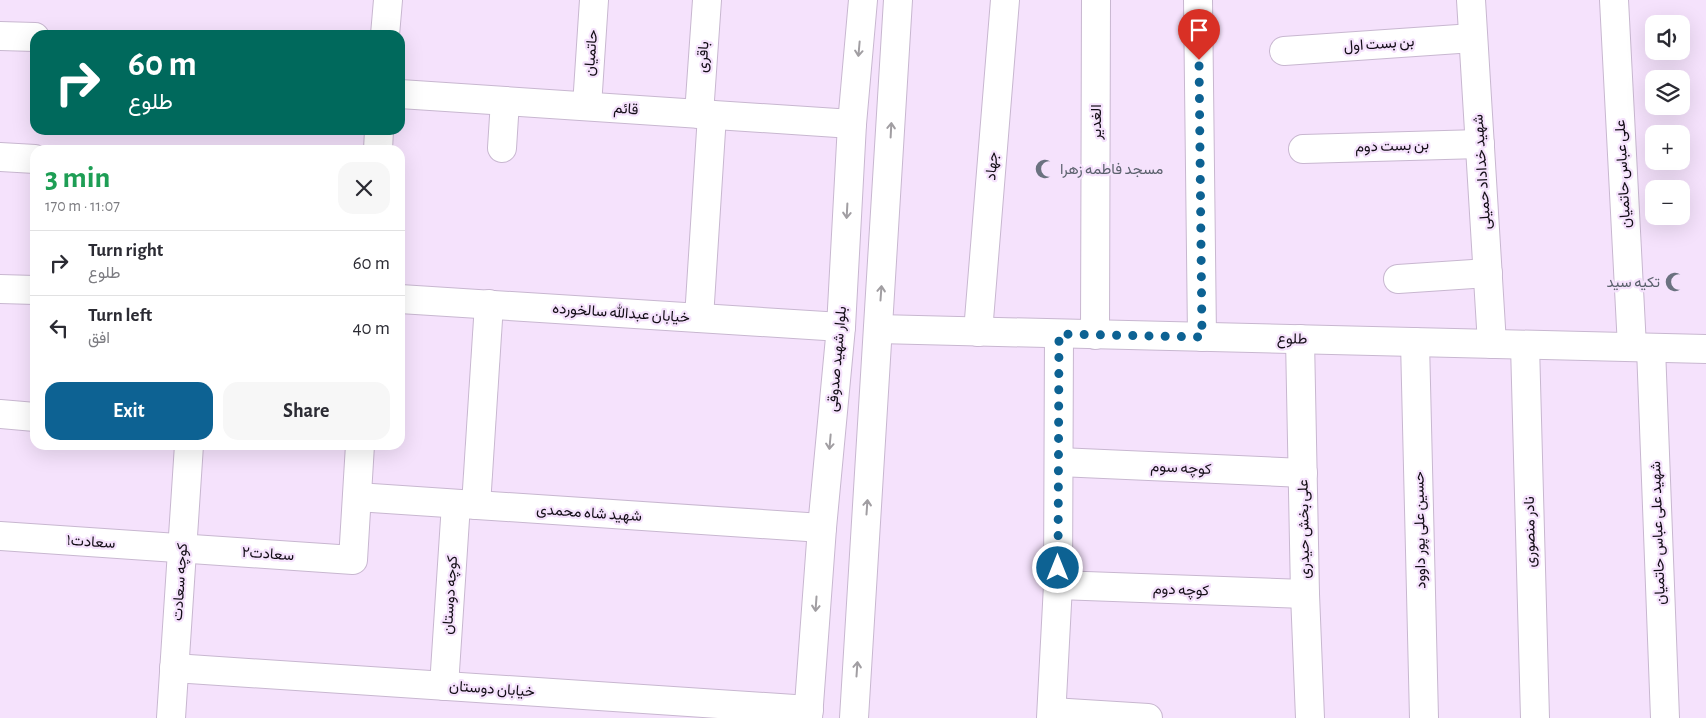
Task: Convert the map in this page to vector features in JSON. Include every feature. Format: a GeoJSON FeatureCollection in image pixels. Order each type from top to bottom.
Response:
{"type":"FeatureCollection","features":[{"type":"Feature","properties":{"kind":"street"},"geometry":{"type":"LineString","coordinates":[[385,30],[388,0]]}},
{"type":"Feature","properties":{"kind":"street","name":"حاتمیان"},"geometry":{"type":"LineString","coordinates":[[588,106],[594,0]]}},
{"type":"Feature","properties":{"kind":"street","name":"باقری"},"geometry":{"type":"LineString","coordinates":[[699,318],[707,0]]}},
{"type":"Feature","properties":{"kind":"street","name":"بلوار شهید صدوقی"},"geometry":{"type":"LineString","coordinates":[[808,714],[822,528],[841,326],[852,124],[863,0]]}},
{"type":"Feature","properties":{"kind":"street"},"geometry":{"type":"LineString","coordinates":[[854,718],[898,0]]}},
{"type":"Feature","properties":{"kind":"street","name":"جهاد"},"geometry":{"type":"LineString","coordinates":[[978,332],[1005,0]]}},
{"type":"Feature","properties":{"kind":"street","name":"الغدیر"},"geometry":{"type":"LineString","coordinates":[[1095,334],[1096,0]]}},
{"type":"Feature","properties":{"kind":"street"},"geometry":{"type":"LineString","coordinates":[[1198,0],[1202,337]]}},
{"type":"Feature","properties":{"kind":"street","name":"شهید خداداد حمیلی"},"geometry":{"type":"LineString","coordinates":[[1471,0],[1492,344]]}},
{"type":"Feature","properties":{"kind":"street","name":"علی عباس حاتمیان"},"geometry":{"type":"LineString","coordinates":[[1614,0],[1641,348]]}},
{"type":"Feature","properties":{"kind":"street"},"geometry":{"type":"LineString","coordinates":[[0,36],[30,37]]}},
{"type":"Feature","properties":{"kind":"street","name":"بن بست اول"},"geometry":{"type":"LineString","coordinates":[[1284,51],[1473,38]]}},
{"type":"Feature","properties":{"kind":"street","name":"قائم"},"geometry":{"type":"LineString","coordinates":[[405,94],[852,124]]}},
{"type":"Feature","properties":{"kind":"street"},"geometry":{"type":"LineString","coordinates":[[502,148],[505,101]]}},
{"type":"Feature","properties":{"kind":"street","name":"بن بست دوم"},"geometry":{"type":"LineString","coordinates":[[1303,149],[1480,144]]}},
{"type":"Feature","properties":{"kind":"street"},"geometry":{"type":"LineString","coordinates":[[0,157],[30,159]]}},
{"type":"Feature","properties":{"kind":"street"},"geometry":{"type":"LineString","coordinates":[[1398,279],[1488,273]]}},
{"type":"Feature","properties":{"kind":"street"},"geometry":{"type":"LineString","coordinates":[[0,289],[30,290]]}},
{"type":"Feature","properties":{"kind":"street","name":"خیابان عبدالله سالخورده"},"geometry":{"type":"LineString","coordinates":[[405,299],[878,329]]}},
{"type":"Feature","properties":{"kind":"street","name":"کوچه دوستان"},"geometry":{"type":"LineString","coordinates":[[444,686],[489,304]]}},
{"type":"Feature","properties":{"kind":"street","name":"طلوع"},"geometry":{"type":"LineString","coordinates":[[878,329],[1706,349]]}},
{"type":"Feature","properties":{"kind":"street"},"geometry":{"type":"LineString","coordinates":[[1059,334],[1058,585],[1052,715],[1148,718]]}},
{"type":"Feature","properties":{"kind":"street","name":"علی بخش حیدری"},"geometry":{"type":"LineString","coordinates":[[1300,339],[1305,594],[1310,718]]}},
{"type":"Feature","properties":{"kind":"street","name":"حسین علی پور داوود"},"geometry":{"type":"LineString","coordinates":[[1415,342],[1424,718]]}},
{"type":"Feature","properties":{"kind":"street","name":"نادر منصوری"},"geometry":{"type":"LineString","coordinates":[[1526,345],[1535,718]]}},
{"type":"Feature","properties":{"kind":"street","name":"شهید علی عباس حاتمیان"},"geometry":{"type":"LineString","coordinates":[[1641,348],[1665,718]]}},
{"type":"Feature","properties":{"kind":"street"},"geometry":{"type":"LineString","coordinates":[[0,414],[30,417]]}},
{"type":"Feature","properties":{"kind":"street","name":"کوچه سعادت"},"geometry":{"type":"LineString","coordinates":[[171,718],[189,450]]}},
{"type":"Feature","properties":{"kind":"street"},"geometry":{"type":"LineString","coordinates":[[357,498],[360,450]]}},
{"type":"Feature","properties":{"kind":"street","name":"کوچه سوم"},"geometry":{"type":"LineString","coordinates":[[1058,462],[1303,473]]}},
{"type":"Feature","properties":{"kind":"street","name":"شهید شاه محمدی"},"geometry":{"type":"LineString","coordinates":[[357,498],[822,528]]}},
{"type":"Feature","properties":{"kind":"street","name":"سعادت۲"},"geometry":{"type":"LineString","coordinates":[[182,548],[353,560],[357,498]]}},
{"type":"Feature","properties":{"kind":"street","name":"سعادت۱"},"geometry":{"type":"LineString","coordinates":[[0,536],[182,548]]}},
{"type":"Feature","properties":{"kind":"street","name":"کوچه دوم"},"geometry":{"type":"LineString","coordinates":[[1058,585],[1305,594]]}},
{"type":"Feature","properties":{"kind":"street","name":"خیابان دوستان"},"geometry":{"type":"LineString","coordinates":[[174,668],[444,686],[808,714]]}},
{"type":"Feature","properties":{"kind":"place","name":"مسجد فاطمه زهرا"},"geometry":{"type":"Point","coordinates":[1045,169]}},
{"type":"Feature","properties":{"kind":"place","name":"تکیه سید"},"geometry":{"type":"Point","coordinates":[1675,282]}},
{"type":"Feature","properties":{"kind":"route"},"geometry":{"type":"LineString","coordinates":[[1058,568],[1059,334],[1202,337],[1199,60]]}}]}
